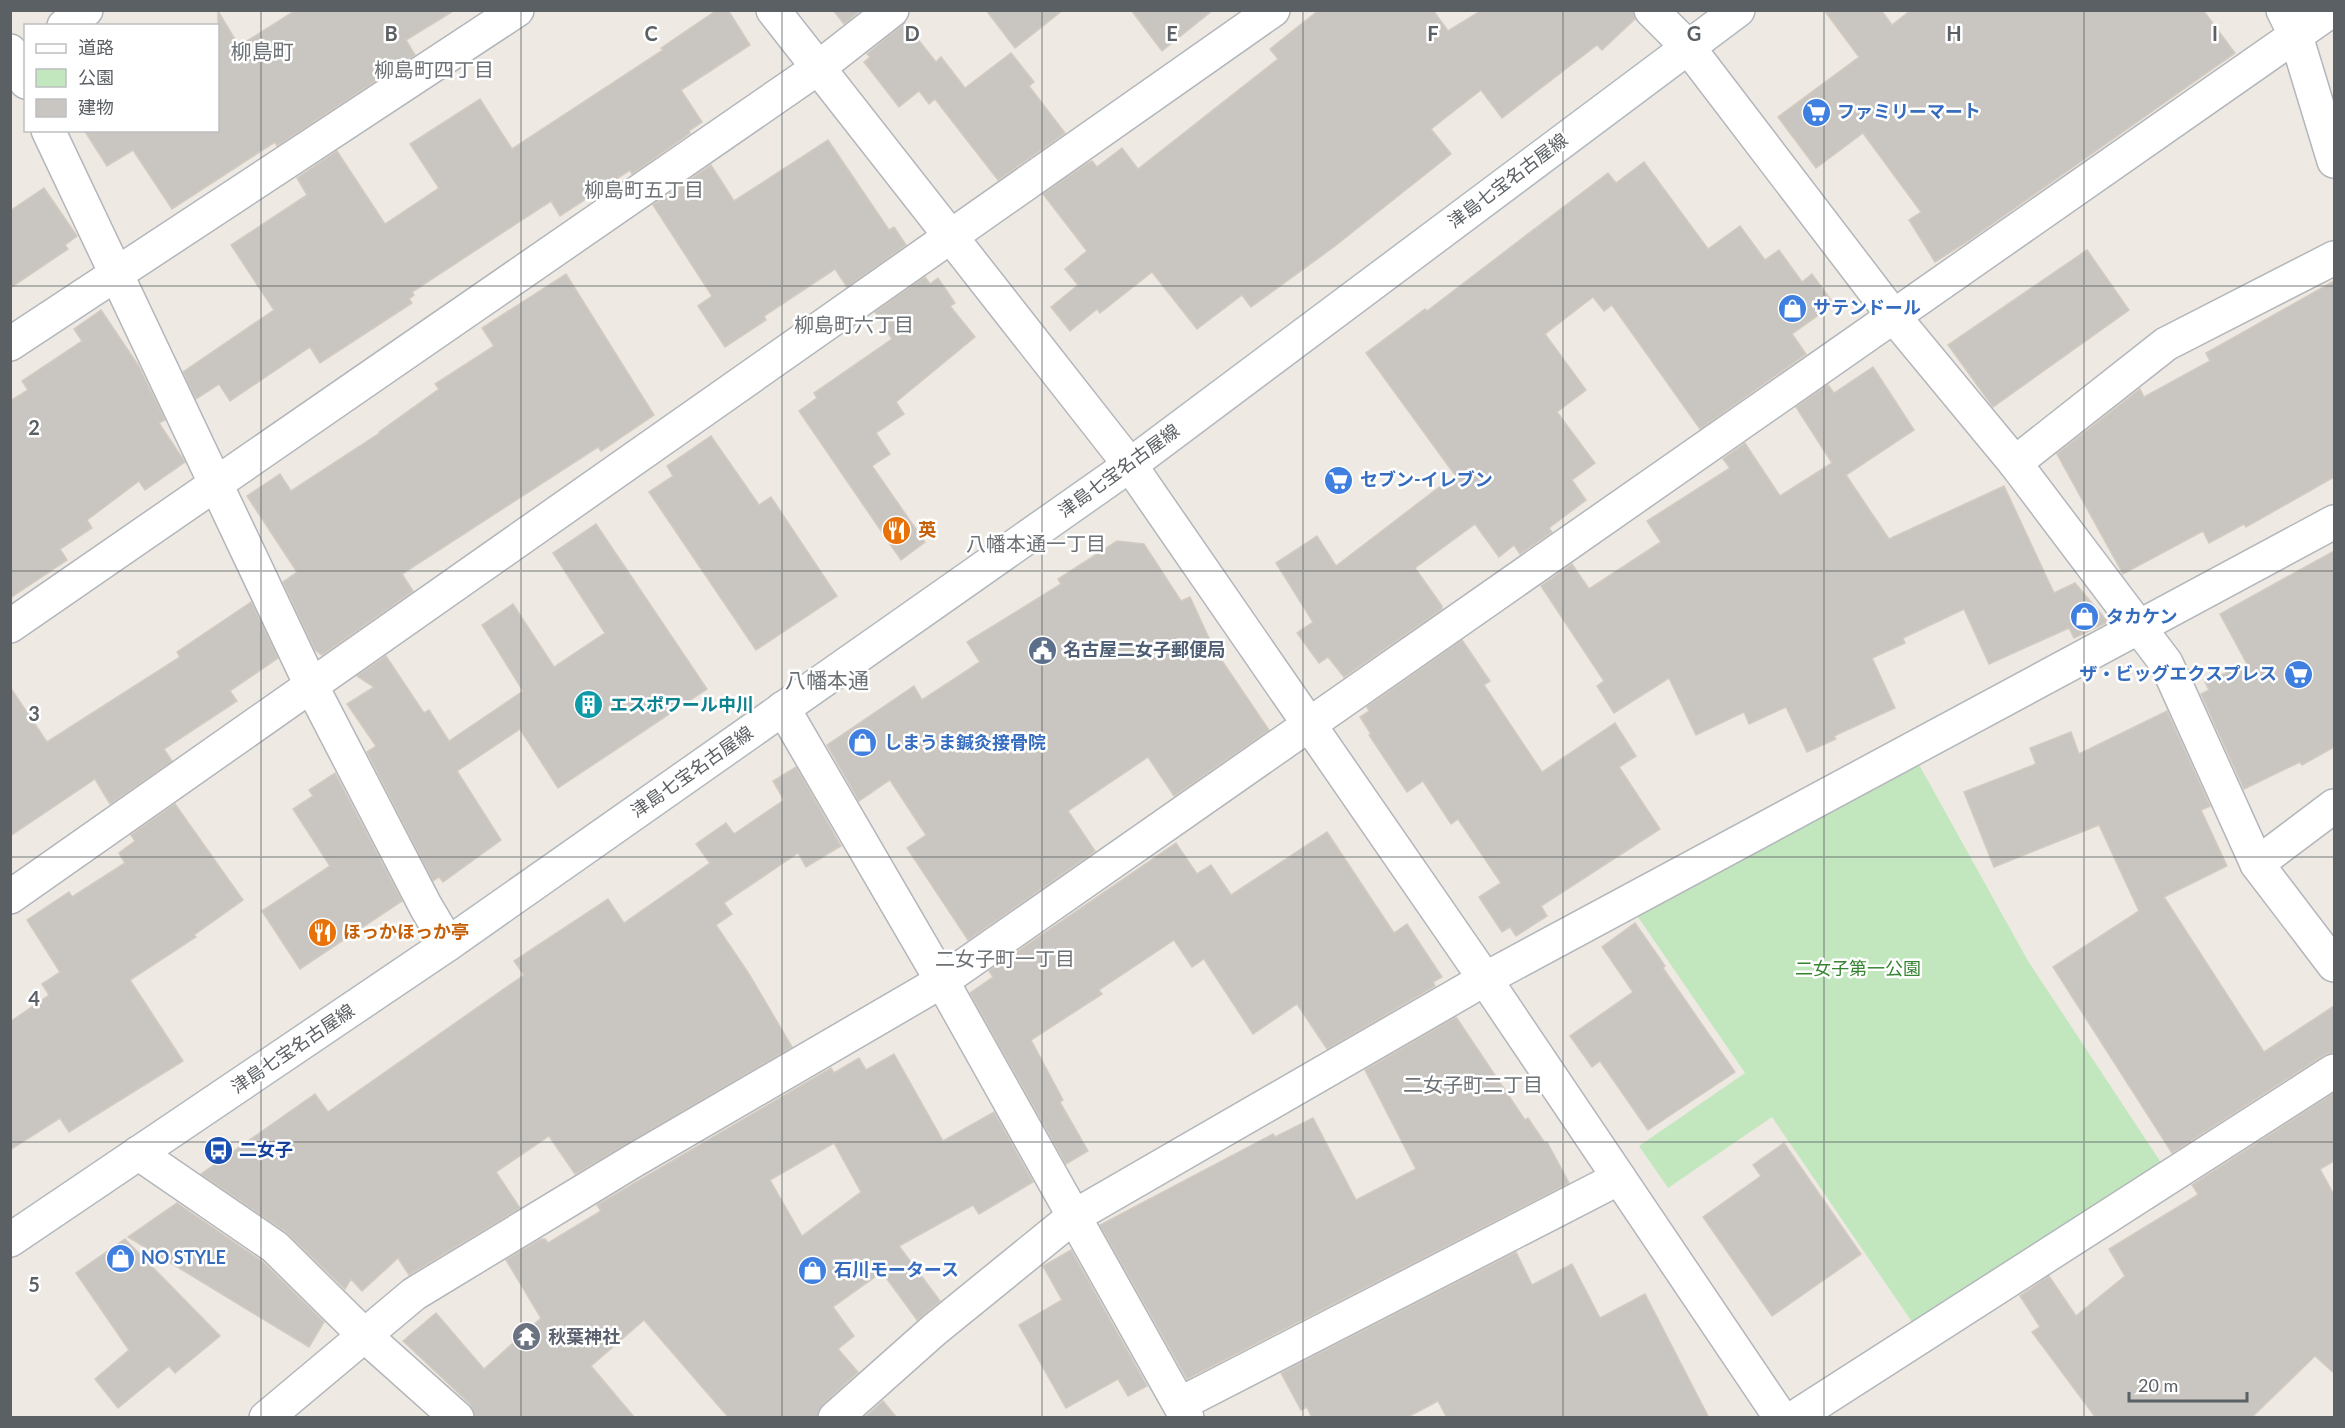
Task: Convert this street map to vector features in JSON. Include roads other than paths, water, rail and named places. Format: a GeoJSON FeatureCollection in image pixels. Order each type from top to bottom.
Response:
{"type":"FeatureCollection","features":[{"type":"Feature","properties":{"kind":"street"},"geometry":{"type":"LineString","coordinates":[[67,24],[86,10]]}},
{"type":"Feature","properties":{"kind":"street"},"geometry":{"type":"LineString","coordinates":[[10,344],[517,10]]}},
{"type":"Feature","properties":{"kind":"street"},"geometry":{"type":"LineString","coordinates":[[772,10],[1130,465],[1485,979],[1781,1418]]}},
{"type":"Feature","properties":{"kind":"street"},"geometry":{"type":"LineString","coordinates":[[10,626],[818,68],[892,10]]}},
{"type":"Feature","properties":{"kind":"street"},"geometry":{"type":"LineString","coordinates":[[10,897],[1274,10]]}},
{"type":"Feature","properties":{"kind":"street"},"geometry":{"type":"LineString","coordinates":[[1651,10],[1688,47],[1895,318],[2015,463],[2166,663],[2257,864],[2334,965]]}},
{"type":"Feature","properties":{"kind":"street","name":"津島七宝名古屋線"},"geometry":{"type":"LineString","coordinates":[[10,1240],[448,944],[1130,465],[1738,10]]}},
{"type":"Feature","properties":{"kind":"street"},"geometry":{"type":"LineString","coordinates":[[266,1418],[363,1334],[423,1287],[633,1161],[942,981],[1895,318],[2289,23],[2332,10]]}},
{"type":"Feature","properties":{"kind":"street"},"geometry":{"type":"LineString","coordinates":[[2289,23],[2334,161]]}},
{"type":"Feature","properties":{"kind":"street"},"geometry":{"type":"LineString","coordinates":[[49,132],[312,687],[426,907],[448,944]]}},
{"type":"Feature","properties":{"kind":"street"},"geometry":{"type":"LineString","coordinates":[[2015,463],[2166,344],[2334,258]]}},
{"type":"Feature","properties":{"kind":"street"},"geometry":{"type":"LineString","coordinates":[[835,1418],[934,1330],[1073,1216],[1485,979],[2334,522]]}},
{"type":"Feature","properties":{"kind":"street"},"geometry":{"type":"LineString","coordinates":[[783,708],[942,981],[1184,1411],[1619,1178]]}},
{"type":"Feature","properties":{"kind":"street"},"geometry":{"type":"LineString","coordinates":[[2257,864],[2334,806]]}},
{"type":"Feature","properties":{"kind":"street"},"geometry":{"type":"LineString","coordinates":[[1794,1418],[2334,1071]]}},
{"type":"Feature","properties":{"kind":"street"},"geometry":{"type":"LineString","coordinates":[[138,1153],[275,1247],[363,1334],[457,1418]]}},
{"type":"Feature","properties":{"kind":"place","name":"ファミリーマート"},"geometry":{"type":"Point","coordinates":[1816,112]}},
{"type":"Feature","properties":{"kind":"place","name":"サテンドール"},"geometry":{"type":"Point","coordinates":[1792,308]}},
{"type":"Feature","properties":{"kind":"place","name":"セブン-イレブン"},"geometry":{"type":"Point","coordinates":[1339,480]}},
{"type":"Feature","properties":{"kind":"place","name":"英"},"geometry":{"type":"Point","coordinates":[897,530]}},
{"type":"Feature","properties":{"kind":"place","name":"タカケン"},"geometry":{"type":"Point","coordinates":[2085,617]}},
{"type":"Feature","properties":{"kind":"place","name":"名古屋二女子郵便局"},"geometry":{"type":"Point","coordinates":[1042,650]}},
{"type":"Feature","properties":{"kind":"place","name":"ザ・ビッグエクスプレス"},"geometry":{"type":"Point","coordinates":[2298,674]}},
{"type":"Feature","properties":{"kind":"place","name":"エスポワール中川"},"geometry":{"type":"Point","coordinates":[589,705]}},
{"type":"Feature","properties":{"kind":"place","name":"しまうま鍼灸接骨院"},"geometry":{"type":"Point","coordinates":[863,743]}},
{"type":"Feature","properties":{"kind":"place","name":"ほっかほっか亭"},"geometry":{"type":"Point","coordinates":[322,932]}},
{"type":"Feature","properties":{"kind":"place","name":"二女子"},"geometry":{"type":"Point","coordinates":[218,1150]}},
{"type":"Feature","properties":{"kind":"place","name":"NO STYLE"},"geometry":{"type":"Point","coordinates":[120,1258]}},
{"type":"Feature","properties":{"kind":"place","name":"石川モータース"},"geometry":{"type":"Point","coordinates":[813,1270]}},
{"type":"Feature","properties":{"kind":"place","name":"秋葉神社"},"geometry":{"type":"Point","coordinates":[527,1337]}},
{"type":"Feature","properties":{"kind":"district","name":"柳島町"},"geometry":{"type":"Point","coordinates":[262,52]}},
{"type":"Feature","properties":{"kind":"district","name":"柳島町四丁目"},"geometry":{"type":"Point","coordinates":[434,70]}},
{"type":"Feature","properties":{"kind":"district","name":"柳島町五丁目"},"geometry":{"type":"Point","coordinates":[644,190]}},
{"type":"Feature","properties":{"kind":"district","name":"柳島町六丁目"},"geometry":{"type":"Point","coordinates":[854,325]}},
{"type":"Feature","properties":{"kind":"district","name":"八幡本通一丁目"},"geometry":{"type":"Point","coordinates":[1036,544]}},
{"type":"Feature","properties":{"kind":"district","name":"八幡本通"},"geometry":{"type":"Point","coordinates":[827,681]}},
{"type":"Feature","properties":{"kind":"district","name":"二女子町一丁目"},"geometry":{"type":"Point","coordinates":[1005,959]}},
{"type":"Feature","properties":{"kind":"district","name":"二女子町二丁目"},"geometry":{"type":"Point","coordinates":[1473,1085]}},
{"type":"Feature","properties":{"kind":"park label","name":"二女子第一公園"},"geometry":{"type":"Point","coordinates":[1858,969]}}]}
